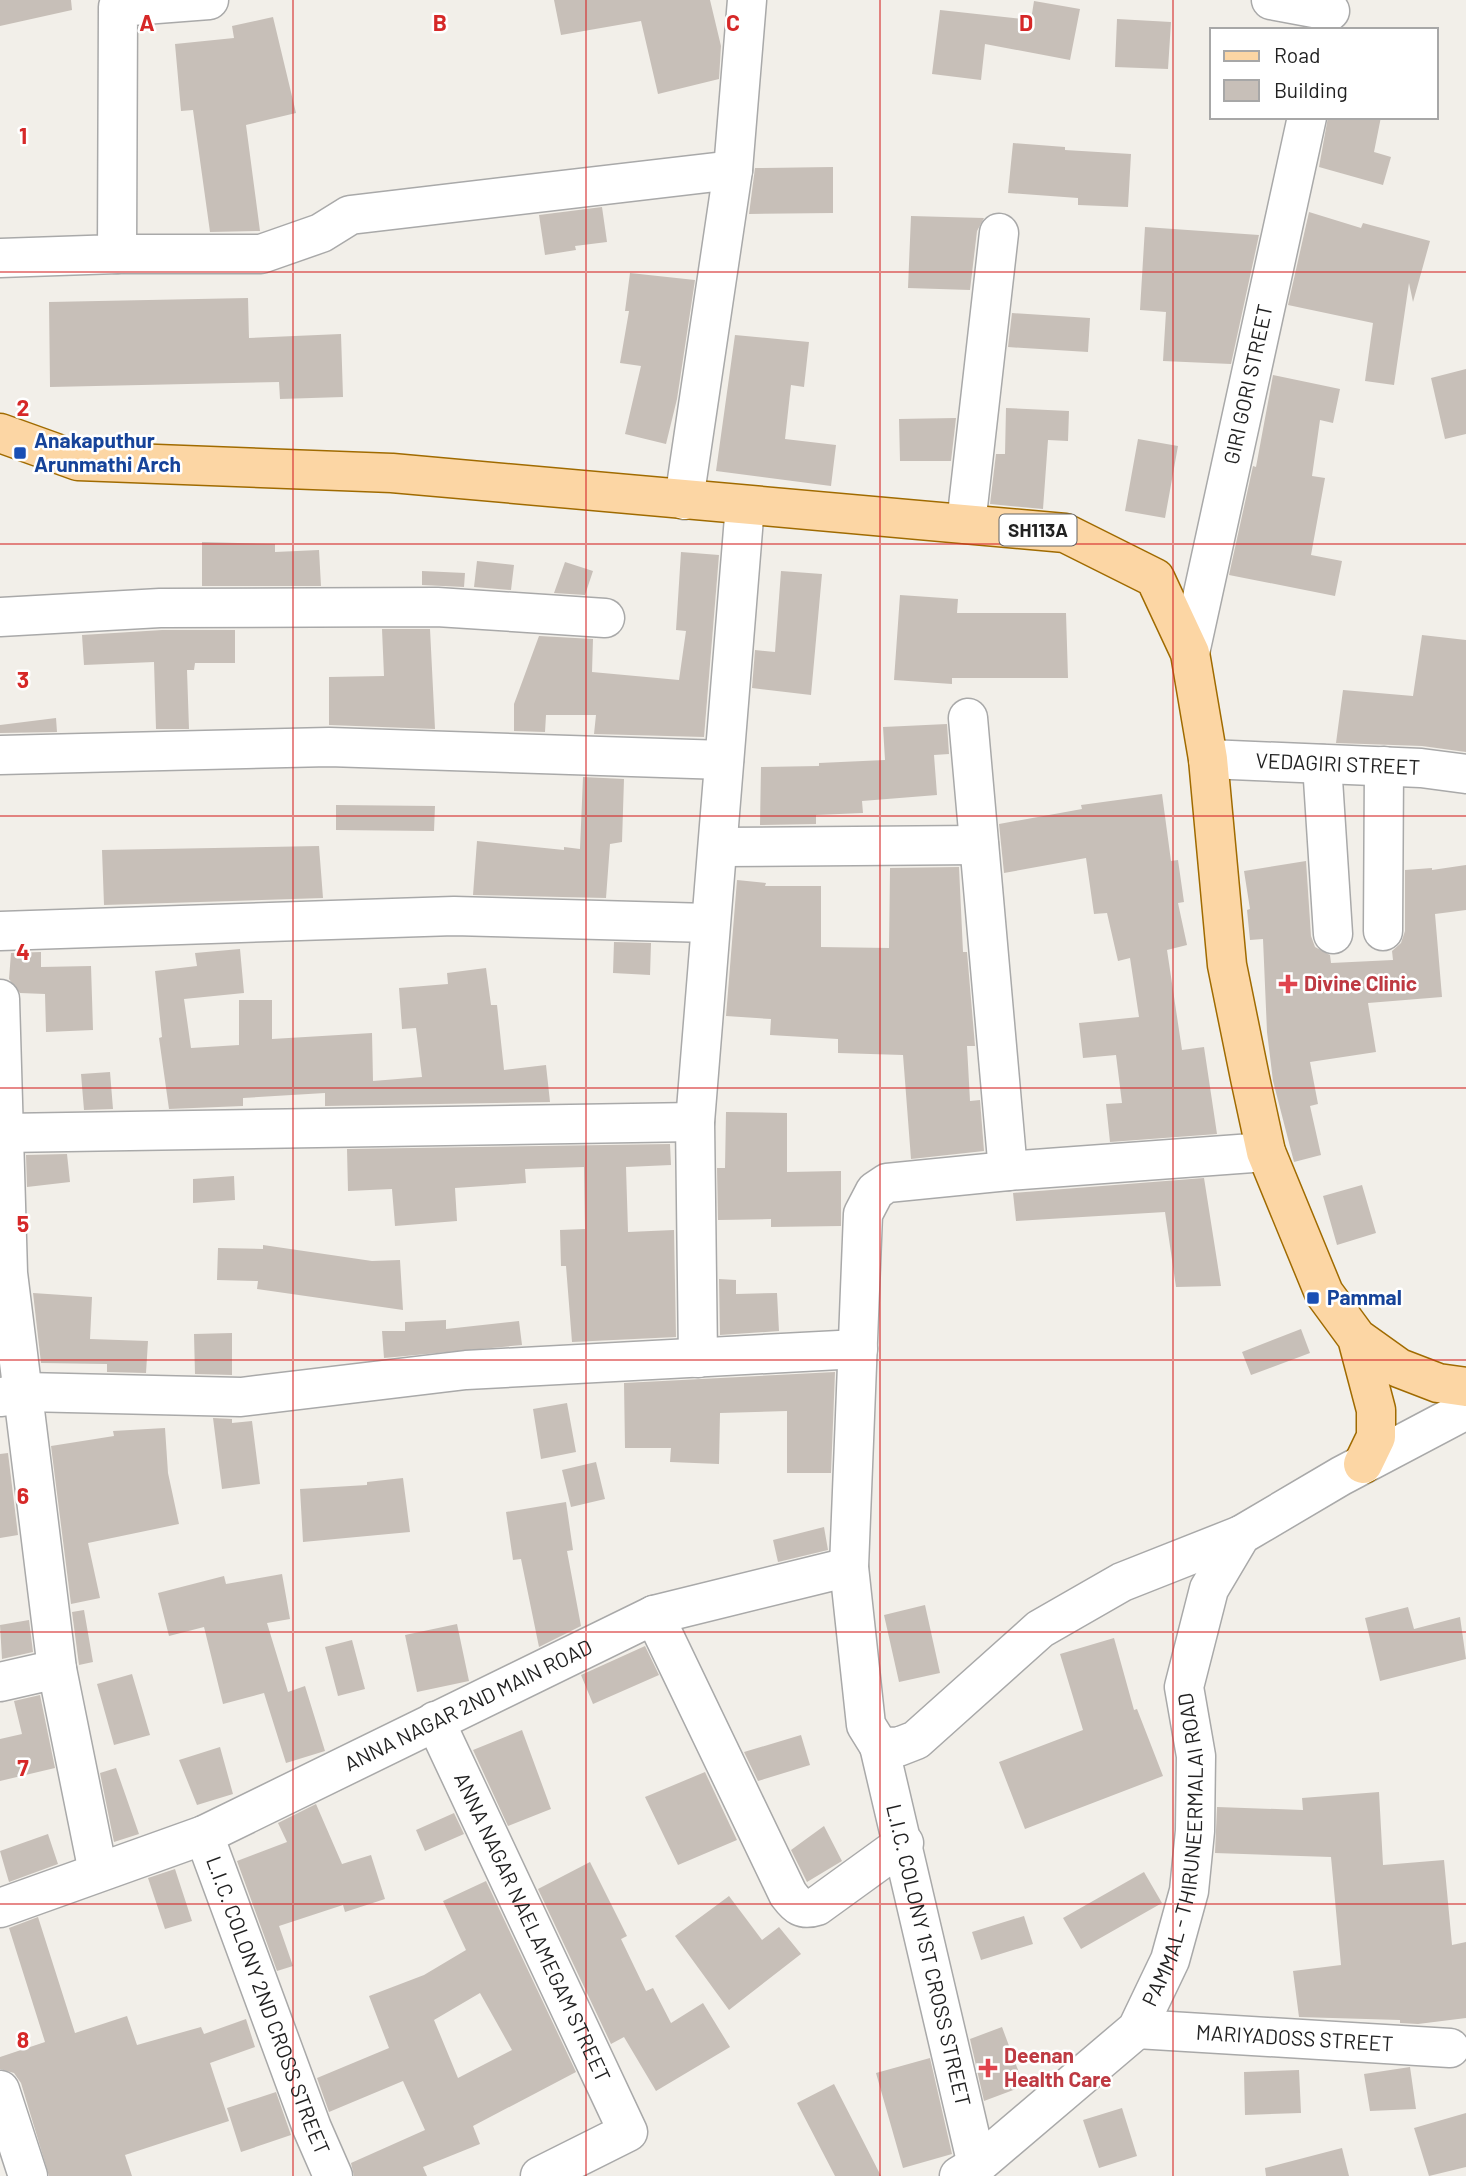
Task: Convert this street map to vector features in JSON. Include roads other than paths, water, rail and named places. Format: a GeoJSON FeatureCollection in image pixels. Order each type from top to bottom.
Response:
{"type":"FeatureCollection","features":[{"type":"Feature","properties":{"kind":"main road","name":"SH113A"},"geometry":{"type":"LineString","coordinates":[[0,433],[78,461],[392,473],[1065,533],[1155,578],[1190,653],[1208,759],[1227,965],[1266,1153],[1324,1293],[1357,1338],[1399,1368],[1438,1383],[1466,1387]]}},
{"type":"Feature","properties":{"kind":"main road"},"geometry":{"type":"LineString","coordinates":[[1357,1338],[1376,1410],[1376,1437],[1363,1464]]}},
{"type":"Feature","properties":{"kind":"street"},"geometry":{"type":"LineString","coordinates":[[117,254],[118,4],[209,0]]}},
{"type":"Feature","properties":{"kind":"street"},"geometry":{"type":"LineString","coordinates":[[684,500],[733,170],[747,0]]}},
{"type":"Feature","properties":{"kind":"street"},"geometry":{"type":"LineString","coordinates":[[1271,0],[1329,14]]}},
{"type":"Feature","properties":{"kind":"street","name":"GIRI GORI STREET"},"geometry":{"type":"LineString","coordinates":[[1190,653],[1307,119]]}},
{"type":"Feature","properties":{"kind":"street"},"geometry":{"type":"LineString","coordinates":[[0,258],[117,254],[261,254],[311,237],[350,215],[733,170]]}},
{"type":"Feature","properties":{"kind":"street"},"geometry":{"type":"LineString","coordinates":[[966,524],[999,233]]}},
{"type":"Feature","properties":{"kind":"street"},"geometry":{"type":"LineString","coordinates":[[698,1358],[695,1122],[709,923],[719,847],[745,505]]}},
{"type":"Feature","properties":{"kind":"street"},"geometry":{"type":"LineString","coordinates":[[0,617],[160,608],[437,607],[604,618]]}},
{"type":"Feature","properties":{"kind":"street"},"geometry":{"type":"LineString","coordinates":[[968,718],[1008,1171],[1266,1153]]}},
{"type":"Feature","properties":{"kind":"street"},"geometry":{"type":"LineString","coordinates":[[0,755],[330,747],[724,760]]}},
{"type":"Feature","properties":{"kind":"street","name":"VEDAGIRI STREET"},"geometry":{"type":"LineString","coordinates":[[1208,759],[1384,766],[1466,774]]}},
{"type":"Feature","properties":{"kind":"street"},"geometry":{"type":"LineString","coordinates":[[1322,764],[1333,934]]}},
{"type":"Feature","properties":{"kind":"street"},"geometry":{"type":"LineString","coordinates":[[1383,931],[1384,766]]}},
{"type":"Feature","properties":{"kind":"street"},"geometry":{"type":"LineString","coordinates":[[719,847],[979,845]]}},
{"type":"Feature","properties":{"kind":"street"},"geometry":{"type":"LineString","coordinates":[[0,931],[454,916],[709,923]]}},
{"type":"Feature","properties":{"kind":"street"},"geometry":{"type":"LineString","coordinates":[[0,999],[12,1395],[57,1669],[98,1872]]}},
{"type":"Feature","properties":{"kind":"street"},"geometry":{"type":"LineString","coordinates":[[4,1133],[695,1122]]}},
{"type":"Feature","properties":{"kind":"street","name":"L.I.C. COLONY 1ST CROSS STREET"},"geometry":{"type":"LineString","coordinates":[[968,2170],[904,1843],[879,1746],[866,1725],[849,1567],[863,1214],[875,1191],[887,1184],[1008,1171]]}},
{"type":"Feature","properties":{"kind":"street"},"geometry":{"type":"LineString","coordinates":[[12,1395],[241,1397],[466,1370],[858,1349]]}},
{"type":"Feature","properties":{"kind":"street","name":"PAMMAL - THIRUNEERMALAI ROAD"},"geometry":{"type":"LineString","coordinates":[[968,2170],[1137,2029],[1170,1960],[1189,1891],[1195,1831],[1196,1756],[1184,1687],[1209,1589],[1241,1535],[1363,1464],[1466,1410]]}},
{"type":"Feature","properties":{"kind":"street"},"geometry":{"type":"LineString","coordinates":[[879,1746],[898,1747],[916,1740],[1040,1629],[1122,1582],[1241,1535]]}},
{"type":"Feature","properties":{"kind":"street","name":"ANNA NAGAR 2ND MAIN ROAD"},"geometry":{"type":"LineString","coordinates":[[0,1908],[204,1835],[654,1615],[849,1567]]}},
{"type":"Feature","properties":{"kind":"street"},"geometry":{"type":"LineString","coordinates":[[654,1615],[788,1894],[797,1906],[806,1909],[817,1906],[904,1843]]}},
{"type":"Feature","properties":{"kind":"street"},"geometry":{"type":"LineString","coordinates":[[0,1682],[57,1669]]}},
{"type":"Feature","properties":{"kind":"street","name":"ANNA NAGAR NAELAMEGAM STREET"},"geometry":{"type":"LineString","coordinates":[[435,1721],[628,2132],[540,2176]]}},
{"type":"Feature","properties":{"kind":"street","name":"L.I.C. COLONY 2ND CROSS STREET"},"geometry":{"type":"LineString","coordinates":[[204,1835],[312,2128],[333,2176]]}},
{"type":"Feature","properties":{"kind":"street","name":"MARIYADOSS STREET"},"geometry":{"type":"LineString","coordinates":[[1137,2029],[1450,2048]]}},
{"type":"Feature","properties":{"kind":"street"},"geometry":{"type":"LineString","coordinates":[[0,2090],[28,2176]]}},
{"type":"Feature","properties":{"kind":"place","name":"Anakaputhur Arunmathi Arch"},"geometry":{"type":"Point","coordinates":[20,453]}},
{"type":"Feature","properties":{"kind":"place","name":"Divine Clinic"},"geometry":{"type":"Point","coordinates":[1288,984]}},
{"type":"Feature","properties":{"kind":"place","name":"Pammal"},"geometry":{"type":"Point","coordinates":[1313,1298]}},
{"type":"Feature","properties":{"kind":"place","name":"Deenan Health Care"},"geometry":{"type":"Point","coordinates":[988,2068]}}]}
